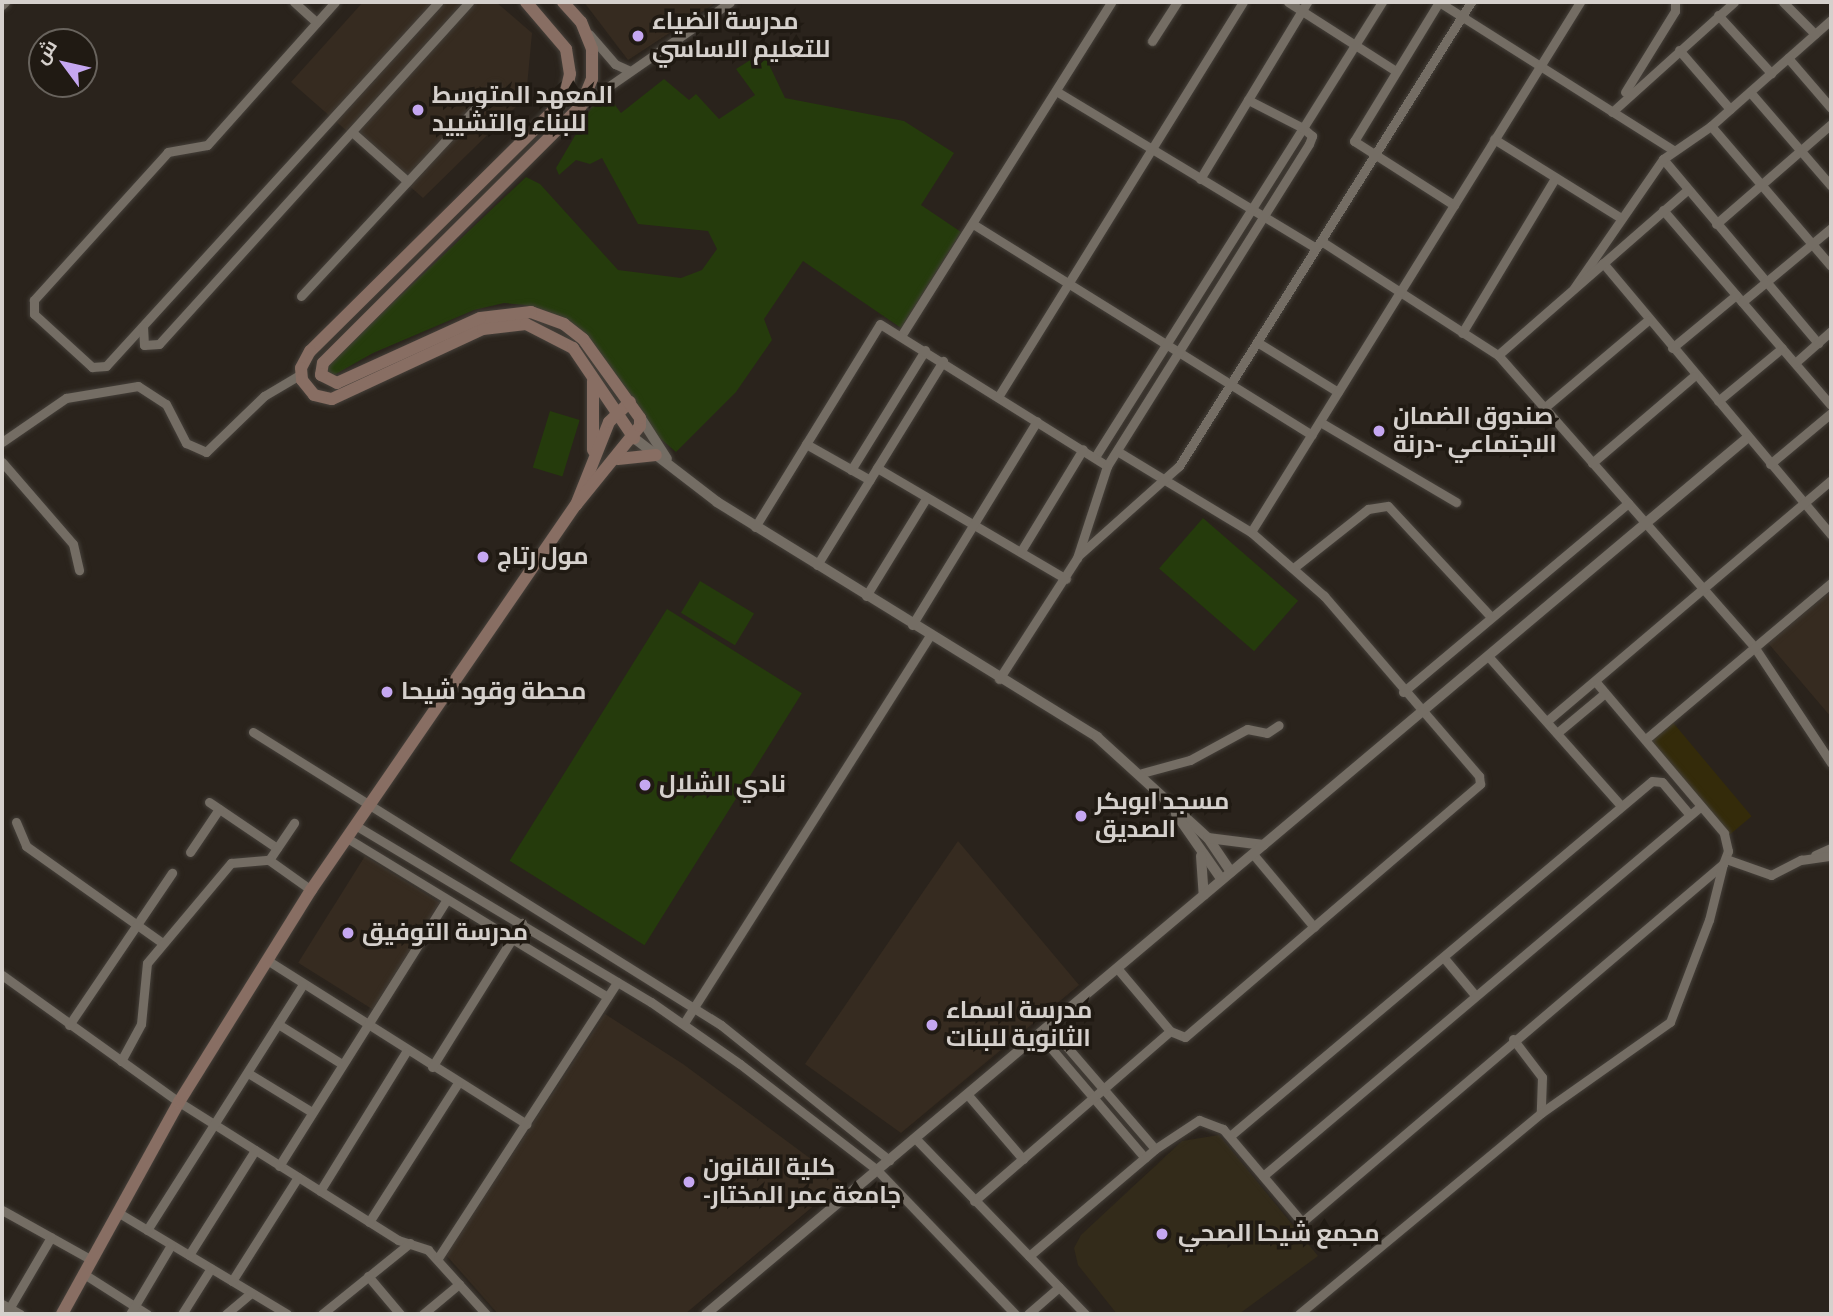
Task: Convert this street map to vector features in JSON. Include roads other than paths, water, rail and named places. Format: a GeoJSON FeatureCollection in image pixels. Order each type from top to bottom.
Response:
{"type":"FeatureCollection","features":[{"type":"Feature","properties":{"kind":"main road"},"geometry":{"type":"LineString","coordinates":[[526,2],[566,50],[570,74],[564,100],[310,351],[301,374],[314,395],[332,399],[483,329],[515,323],[547,330],[565,341],[634,438]]}},
{"type":"Feature","properties":{"kind":"main road"},"geometry":{"type":"LineString","coordinates":[[62,1314],[179,1102],[311,890],[576,505],[634,438],[642,420],[573,331],[521,311],[480,318],[337,383],[320,374],[323,363],[581,106],[593,69],[586,30],[563,2]]}},
{"type":"Feature","properties":{"kind":"main road"},"geometry":{"type":"LineString","coordinates":[[592,458],[593,377]]}},
{"type":"Feature","properties":{"kind":"main road"},"geometry":{"type":"LineString","coordinates":[[576,505],[592,458],[615,414],[629,402]]}},
{"type":"Feature","properties":{"kind":"main road"},"geometry":{"type":"LineString","coordinates":[[617,459],[656,455]]}},
{"type":"Feature","properties":{"kind":"street"},"geometry":{"type":"LineString","coordinates":[[294,2],[317,22]]}},
{"type":"Feature","properties":{"kind":"street"},"geometry":{"type":"LineString","coordinates":[[335,2],[207,145],[168,152],[32,303],[36,317],[92,367],[106,366],[438,2]]}},
{"type":"Feature","properties":{"kind":"street"},"geometry":{"type":"LineString","coordinates":[[126,344],[159,344],[469,2]]}},
{"type":"Feature","properties":{"kind":"street"},"geometry":{"type":"LineString","coordinates":[[581,106],[628,70],[730,2]]}},
{"type":"Feature","properties":{"kind":"street"},"geometry":{"type":"LineString","coordinates":[[901,336],[1110,2]]}},
{"type":"Feature","properties":{"kind":"street"},"geometry":{"type":"LineString","coordinates":[[1152,41],[1177,2]]}},
{"type":"Feature","properties":{"kind":"street"},"geometry":{"type":"LineString","coordinates":[[998,397],[1154,150],[1243,2]]}},
{"type":"Feature","properties":{"kind":"street"},"geometry":{"type":"LineString","coordinates":[[1288,2],[1396,71]]}},
{"type":"Feature","properties":{"kind":"street"},"geometry":{"type":"LineString","coordinates":[[1200,179],[1307,2]]}},
{"type":"Feature","properties":{"kind":"street"},"geometry":{"type":"LineString","coordinates":[[1095,457],[1167,348],[1382,2]]}},
{"type":"Feature","properties":{"kind":"street"},"geometry":{"type":"LineString","coordinates":[[1454,205],[1354,141],[1439,2],[1673,150]]}},
{"type":"Feature","properties":{"kind":"street"},"geometry":{"type":"LineString","coordinates":[[1077,558],[1168,481],[1471,2]]}},
{"type":"Feature","properties":{"kind":"street"},"geometry":{"type":"LineString","coordinates":[[1251,532],[1580,2]]}},
{"type":"Feature","properties":{"kind":"street"},"geometry":{"type":"LineString","coordinates":[[1612,112],[1675,11],[1675,2]]}},
{"type":"Feature","properties":{"kind":"street"},"geometry":{"type":"LineString","coordinates":[[1620,100],[1734,2]]}},
{"type":"Feature","properties":{"kind":"street"},"geometry":{"type":"LineString","coordinates":[[1783,2],[1815,34]]}},
{"type":"Feature","properties":{"kind":"street"},"geometry":{"type":"LineString","coordinates":[[1718,15],[1771,73]]}},
{"type":"Feature","properties":{"kind":"street"},"geometry":{"type":"LineString","coordinates":[[1574,288],[1663,159],[1711,125],[1830,23]]}},
{"type":"Feature","properties":{"kind":"street"},"geometry":{"type":"LineString","coordinates":[[586,30],[615,64],[628,70]]}},
{"type":"Feature","properties":{"kind":"street"},"geometry":{"type":"LineString","coordinates":[[1679,50],[1730,109]]}},
{"type":"Feature","properties":{"kind":"street"},"geometry":{"type":"LineString","coordinates":[[1788,58],[1831,108]]}},
{"type":"Feature","properties":{"kind":"street"},"geometry":{"type":"LineString","coordinates":[[301,296],[495,87]]}},
{"type":"Feature","properties":{"kind":"street"},"geometry":{"type":"LineString","coordinates":[[1056,91],[1251,210],[1318,244],[1498,355],[1755,648],[1831,763]]}},
{"type":"Feature","properties":{"kind":"street"},"geometry":{"type":"LineString","coordinates":[[1750,92],[1831,186]]}},
{"type":"Feature","properties":{"kind":"street"},"geometry":{"type":"LineString","coordinates":[[999,679],[1066,579],[1077,558],[1107,466],[1309,144],[1312,136],[1303,128],[1248,100]]}},
{"type":"Feature","properties":{"kind":"street"},"geometry":{"type":"LineString","coordinates":[[1716,223],[1831,124]]}},
{"type":"Feature","properties":{"kind":"street"},"geometry":{"type":"LineString","coordinates":[[1711,125],[1831,266]]}},
{"type":"Feature","properties":{"kind":"street"},"geometry":{"type":"LineString","coordinates":[[352,132],[407,181]]}},
{"type":"Feature","properties":{"kind":"street"},"geometry":{"type":"LineString","coordinates":[[1494,139],[1621,218]]}},
{"type":"Feature","properties":{"kind":"street"},"geometry":{"type":"LineString","coordinates":[[1663,159],[1818,343]]}},
{"type":"Feature","properties":{"kind":"street"},"geometry":{"type":"LineString","coordinates":[[1462,333],[1555,178]]}},
{"type":"Feature","properties":{"kind":"street"},"geometry":{"type":"LineString","coordinates":[[1498,355],[1688,189]]}},
{"type":"Feature","properties":{"kind":"street"},"geometry":{"type":"LineString","coordinates":[[1663,210],[1831,405]]}},
{"type":"Feature","properties":{"kind":"street"},"geometry":{"type":"LineString","coordinates":[[973,224],[1228,387],[1312,435]]}},
{"type":"Feature","properties":{"kind":"street"},"geometry":{"type":"LineString","coordinates":[[1672,348],[1739,298],[1766,282],[1831,228]]}},
{"type":"Feature","properties":{"kind":"street"},"geometry":{"type":"LineString","coordinates":[[1603,263],[1694,376],[1831,535]]}},
{"type":"Feature","properties":{"kind":"street"},"geometry":{"type":"LineString","coordinates":[[1544,408],[1648,320]]}},
{"type":"Feature","properties":{"kind":"street"},"geometry":{"type":"LineString","coordinates":[[755,527],[880,324],[1107,466]]}},
{"type":"Feature","properties":{"kind":"street"},"geometry":{"type":"LineString","coordinates":[[144,325],[144,345]]}},
{"type":"Feature","properties":{"kind":"street"},"geometry":{"type":"LineString","coordinates":[[1795,363],[1831,331]]}},
{"type":"Feature","properties":{"kind":"street"},"geometry":{"type":"LineString","coordinates":[[1257,342],[1338,392]]}},
{"type":"Feature","properties":{"kind":"street"},"geometry":{"type":"LineString","coordinates":[[1718,401],[1782,348]]}},
{"type":"Feature","properties":{"kind":"street"},"geometry":{"type":"LineString","coordinates":[[851,470],[925,350]]}},
{"type":"Feature","properties":{"kind":"street"},"geometry":{"type":"LineString","coordinates":[[817,565],[943,361]]}},
{"type":"Feature","properties":{"kind":"street"},"geometry":{"type":"LineString","coordinates":[[2,442],[66,398],[138,386],[166,404],[186,443],[206,452],[264,396],[301,374]]}},
{"type":"Feature","properties":{"kind":"street"},"geometry":{"type":"LineString","coordinates":[[1592,463],[1694,376]]}},
{"type":"Feature","properties":{"kind":"street"},"geometry":{"type":"LineString","coordinates":[[1770,464],[1831,413]]}},
{"type":"Feature","properties":{"kind":"street"},"geometry":{"type":"LineString","coordinates":[[642,420],[668,461]]}},
{"type":"Feature","properties":{"kind":"street"},"geometry":{"type":"LineString","coordinates":[[912,625],[1037,421]]}},
{"type":"Feature","properties":{"kind":"street"},"geometry":{"type":"LineString","coordinates":[[1320,422],[1456,502]]}},
{"type":"Feature","properties":{"kind":"street"},"geometry":{"type":"LineString","coordinates":[[634,438],[755,527],[1097,737],[1143,773],[1171,805],[1208,838],[1226,876]]}},
{"type":"Feature","properties":{"kind":"street"},"geometry":{"type":"LineString","coordinates":[[706,1314],[1747,438]]}},
{"type":"Feature","properties":{"kind":"street"},"geometry":{"type":"LineString","coordinates":[[806,444],[870,480]]}},
{"type":"Feature","properties":{"kind":"street"},"geometry":{"type":"LineString","coordinates":[[1021,551],[1083,449]]}},
{"type":"Feature","properties":{"kind":"street"},"geometry":{"type":"LineString","coordinates":[[1116,451],[1251,532],[1296,566],[1403,692],[1479,776],[1480,784],[1185,1037],[1170,1031],[1117,968]]}},
{"type":"Feature","properties":{"kind":"street"},"geometry":{"type":"LineString","coordinates":[[2,462],[73,544],[79,570]]}},
{"type":"Feature","properties":{"kind":"street"},"geometry":{"type":"LineString","coordinates":[[877,468],[925,500],[1021,551],[1066,579]]}},
{"type":"Feature","properties":{"kind":"street"},"geometry":{"type":"LineString","coordinates":[[1547,721],[1831,480]]}},
{"type":"Feature","properties":{"kind":"street"},"geometry":{"type":"LineString","coordinates":[[866,596],[925,500]]}},
{"type":"Feature","properties":{"kind":"street"},"geometry":{"type":"LineString","coordinates":[[1403,692],[1628,503]]}},
{"type":"Feature","properties":{"kind":"street"},"geometry":{"type":"LineString","coordinates":[[1296,566],[1368,509],[1388,506],[1490,617]]}},
{"type":"Feature","properties":{"kind":"street"},"geometry":{"type":"LineString","coordinates":[[1647,738],[1831,583]]}},
{"type":"Feature","properties":{"kind":"street"},"geometry":{"type":"LineString","coordinates":[[684,1023],[930,636]]}},
{"type":"Feature","properties":{"kind":"street"},"geometry":{"type":"LineString","coordinates":[[1488,656],[1621,806]]}},
{"type":"Feature","properties":{"kind":"street"},"geometry":{"type":"LineString","coordinates":[[1299,1314],[1541,1113],[1670,1022],[1709,920],[1725,862],[1724,833],[1647,738],[1595,681]]}},
{"type":"Feature","properties":{"kind":"street"},"geometry":{"type":"LineString","coordinates":[[1557,733],[1605,693]]}},
{"type":"Feature","properties":{"kind":"street"},"geometry":{"type":"LineString","coordinates":[[1143,773],[1190,760],[1247,729],[1267,733],[1279,725]]}},
{"type":"Feature","properties":{"kind":"street"},"geometry":{"type":"LineString","coordinates":[[253,732],[694,1007],[752,1047],[889,1160]]}},
{"type":"Feature","properties":{"kind":"street"},"geometry":{"type":"LineString","coordinates":[[1230,1136],[1445,959],[1621,806],[1656,779],[1690,816]]}},
{"type":"Feature","properties":{"kind":"street"},"geometry":{"type":"LineString","coordinates":[[209,802],[277,848]]}},
{"type":"Feature","properties":{"kind":"street"},"geometry":{"type":"LineString","coordinates":[[1171,805],[1196,844],[1205,866],[1204,895]]}},
{"type":"Feature","properties":{"kind":"street"},"geometry":{"type":"LineString","coordinates":[[1263,1176],[1701,806]]}},
{"type":"Feature","properties":{"kind":"street"},"geometry":{"type":"LineString","coordinates":[[190,852],[219,809]]}},
{"type":"Feature","properties":{"kind":"street"},"geometry":{"type":"LineString","coordinates":[[16,822],[26,846],[161,942]]}},
{"type":"Feature","properties":{"kind":"street"},"geometry":{"type":"LineString","coordinates":[[269,860],[294,823]]}},
{"type":"Feature","properties":{"kind":"street"},"geometry":{"type":"LineString","coordinates":[[355,825],[522,923],[684,1023],[877,1170],[1015,1314]]}},
{"type":"Feature","properties":{"kind":"street"},"geometry":{"type":"LineString","coordinates":[[347,838],[607,997]]}},
{"type":"Feature","properties":{"kind":"street"},"geometry":{"type":"LineString","coordinates":[[1208,838],[1264,845]]}},
{"type":"Feature","properties":{"kind":"street"},"geometry":{"type":"LineString","coordinates":[[1196,844],[1226,876]]}},
{"type":"Feature","properties":{"kind":"street"},"geometry":{"type":"LineString","coordinates":[[1725,862],[1770,875],[1831,848]]}},
{"type":"Feature","properties":{"kind":"street"},"geometry":{"type":"LineString","coordinates":[[1253,854],[1314,927]]}},
{"type":"Feature","properties":{"kind":"street"},"geometry":{"type":"LineString","coordinates":[[1807,859],[1831,856]]}},
{"type":"Feature","properties":{"kind":"street"},"geometry":{"type":"LineString","coordinates":[[121,1061],[141,1024],[144,971],[161,942],[231,863],[269,860],[311,890]]}},
{"type":"Feature","properties":{"kind":"street"},"geometry":{"type":"LineString","coordinates":[[1028,1256],[1155,1149],[1199,1120],[1216,1124],[1230,1136],[1302,1222],[1513,1039],[1725,862]]}},
{"type":"Feature","properties":{"kind":"street"},"geometry":{"type":"LineString","coordinates":[[69,1024],[172,873]]}},
{"type":"Feature","properties":{"kind":"street"},"geometry":{"type":"LineString","coordinates":[[279,1166],[447,899]]}},
{"type":"Feature","properties":{"kind":"street"},"geometry":{"type":"LineString","coordinates":[[432,1067],[522,923]]}},
{"type":"Feature","properties":{"kind":"street"},"geometry":{"type":"LineString","coordinates":[[1445,959],[1475,995]]}},
{"type":"Feature","properties":{"kind":"street"},"geometry":{"type":"LineString","coordinates":[[267,960],[406,1052],[526,1124]]}},
{"type":"Feature","properties":{"kind":"street"},"geometry":{"type":"LineString","coordinates":[[2,975],[179,1102],[369,1222],[438,1258],[486,1314]]}},
{"type":"Feature","properties":{"kind":"street"},"geometry":{"type":"LineString","coordinates":[[438,1258],[617,982]]}},
{"type":"Feature","properties":{"kind":"street"},"geometry":{"type":"LineString","coordinates":[[147,1230],[303,985]]}},
{"type":"Feature","properties":{"kind":"street"},"geometry":{"type":"LineString","coordinates":[[278,1024],[342,1064]]}},
{"type":"Feature","properties":{"kind":"street"},"geometry":{"type":"LineString","coordinates":[[1049,1026],[1155,1149]]}},
{"type":"Feature","properties":{"kind":"street"},"geometry":{"type":"LineString","coordinates":[[974,1201],[1170,1031]]}},
{"type":"Feature","properties":{"kind":"street"},"geometry":{"type":"LineString","coordinates":[[1040,1034],[1145,1158]]}},
{"type":"Feature","properties":{"kind":"street"},"geometry":{"type":"LineString","coordinates":[[1513,1039],[1542,1077],[1541,1113]]}},
{"type":"Feature","properties":{"kind":"street"},"geometry":{"type":"LineString","coordinates":[[320,1191],[406,1052]]}},
{"type":"Feature","properties":{"kind":"street"},"geometry":{"type":"LineString","coordinates":[[248,1073],[312,1112]]}},
{"type":"Feature","properties":{"kind":"street"},"geometry":{"type":"LineString","coordinates":[[369,1222],[458,1083]]}},
{"type":"Feature","properties":{"kind":"street"},"geometry":{"type":"LineString","coordinates":[[967,1094],[1023,1159]]}},
{"type":"Feature","properties":{"kind":"street"},"geometry":{"type":"LineString","coordinates":[[915,1138],[1085,1314]]}},
{"type":"Feature","properties":{"kind":"street"},"geometry":{"type":"LineString","coordinates":[[189,1255],[255,1150]]}},
{"type":"Feature","properties":{"kind":"street"},"geometry":{"type":"LineString","coordinates":[[232,1281],[298,1178]]}},
{"type":"Feature","properties":{"kind":"street"},"geometry":{"type":"LineString","coordinates":[[2,1224],[5,1211],[92,1261]]}},
{"type":"Feature","properties":{"kind":"street"},"geometry":{"type":"LineString","coordinates":[[119,1213],[287,1314]]}},
{"type":"Feature","properties":{"kind":"street"},"geometry":{"type":"LineString","coordinates":[[20,1314],[6,1309],[51,1237]]}},
{"type":"Feature","properties":{"kind":"street"},"geometry":{"type":"LineString","coordinates":[[325,1313],[410,1243]]}},
{"type":"Feature","properties":{"kind":"street"},"geometry":{"type":"LineString","coordinates":[[132,1310],[172,1245]]}},
{"type":"Feature","properties":{"kind":"street"},"geometry":{"type":"LineString","coordinates":[[181,1314],[211,1268]]}},
{"type":"Feature","properties":{"kind":"street"},"geometry":{"type":"LineString","coordinates":[[85,1274],[132,1310],[148,1314]]}},
{"type":"Feature","properties":{"kind":"street"},"geometry":{"type":"LineString","coordinates":[[368,1276],[400,1314]]}},
{"type":"Feature","properties":{"kind":"street"},"geometry":{"type":"LineString","coordinates":[[423,1314],[459,1284]]}},
{"type":"Feature","properties":{"kind":"street"},"geometry":{"type":"LineString","coordinates":[[1028,1314],[1059,1287]]}},
{"type":"Feature","properties":{"kind":"street"},"geometry":{"type":"LineString","coordinates":[[226,1314],[251,1293]]}},
{"type":"Feature","properties":{"kind":"place","name":"مدرسة الضياء للتعليم الاساسي"},"geometry":{"type":"Point","coordinates":[638,36]}},
{"type":"Feature","properties":{"kind":"place","name":"المعهد المتوسط للبناء والتشييد"},"geometry":{"type":"Point","coordinates":[418,110]}},
{"type":"Feature","properties":{"kind":"place","name":"صندوق الضمان الاجتماعي -درنة"},"geometry":{"type":"Point","coordinates":[1379,431]}},
{"type":"Feature","properties":{"kind":"place","name":"مول رتاج"},"geometry":{"type":"Point","coordinates":[483,557]}},
{"type":"Feature","properties":{"kind":"place","name":"محطة وقود شيحا"},"geometry":{"type":"Point","coordinates":[387,692]}},
{"type":"Feature","properties":{"kind":"place","name":"نادي الشلال"},"geometry":{"type":"Point","coordinates":[645,785]}},
{"type":"Feature","properties":{"kind":"place","name":"مسجد ابوبكر الصديق"},"geometry":{"type":"Point","coordinates":[1081,816]}},
{"type":"Feature","properties":{"kind":"place","name":"مدرسة التوفيق"},"geometry":{"type":"Point","coordinates":[348,933]}},
{"type":"Feature","properties":{"kind":"place","name":"مدرسة اسماء الثانوية للبنات"},"geometry":{"type":"Point","coordinates":[932,1025]}},
{"type":"Feature","properties":{"kind":"place","name":"كلية القانون -جامعة عمر المختار"},"geometry":{"type":"Point","coordinates":[689,1182]}},
{"type":"Feature","properties":{"kind":"place","name":"مجمع شيحا الصحي"},"geometry":{"type":"Point","coordinates":[1162,1234]}}]}
